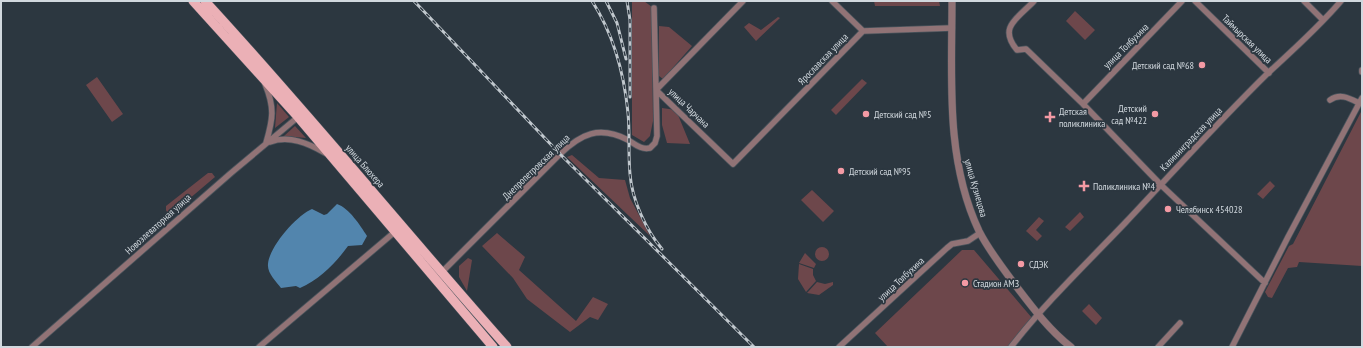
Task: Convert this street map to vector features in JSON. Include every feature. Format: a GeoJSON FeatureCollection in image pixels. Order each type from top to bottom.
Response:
{"type":"FeatureCollection","features":[{"type":"Feature","properties":{"kind":"main road","name":"улица Блюхера"},"geometry":{"type":"LineString","coordinates":[[193,1],[298,117],[394,232],[507,347]]}},
{"type":"Feature","properties":{"kind":"main road","name":"улица Блюхера"},"geometry":{"type":"LineString","coordinates":[[205,1],[279,81],[402,226],[438,276],[494,347]]}},
{"type":"Feature","properties":{"kind":"street"},"geometry":{"type":"LineString","coordinates":[[656,90],[743,1]]}},
{"type":"Feature","properties":{"kind":"street"},"geometry":{"type":"LineString","coordinates":[[832,1],[863,31]]}},
{"type":"Feature","properties":{"kind":"street","name":"улица Кузнецова"},"geometry":{"type":"LineString","coordinates":[[952,1],[952,121],[954,146],[970,207],[980,233],[996,259],[1038,314],[1071,347]]}},
{"type":"Feature","properties":{"kind":"street"},"geometry":{"type":"LineString","coordinates":[[1034,1],[1011,25],[1008,30],[1010,41],[1018,50],[1026,49],[1083,104],[1161,185],[1265,283]]}},
{"type":"Feature","properties":{"kind":"street","name":"улица Толбухина"},"geometry":{"type":"LineString","coordinates":[[1083,104],[1182,1]]}},
{"type":"Feature","properties":{"kind":"street","name":"Таймырская улица"},"geometry":{"type":"LineString","coordinates":[[1194,1],[1269,73]]}},
{"type":"Feature","properties":{"kind":"street"},"geometry":{"type":"LineString","coordinates":[[1304,1],[1323,20]]}},
{"type":"Feature","properties":{"kind":"street","name":"Калининградская улица"},"geometry":{"type":"LineString","coordinates":[[1011,347],[1038,314],[1161,185],[1169,174],[1269,73],[1294,51],[1341,1]]}},
{"type":"Feature","properties":{"kind":"street","name":"улица Чарчана"},"geometry":{"type":"LineString","coordinates":[[654,8],[656,90],[733,164]]}},
{"type":"Feature","properties":{"kind":"street","name":"Ярославская улица"},"geometry":{"type":"LineString","coordinates":[[733,164],[863,31],[952,28]]}},
{"type":"Feature","properties":{"kind":"street"},"geometry":{"type":"LineString","coordinates":[[263,78],[273,108],[271,127],[266,144]]}},
{"type":"Feature","properties":{"kind":"street","name":"Днепропетровская улица"},"geometry":{"type":"LineString","coordinates":[[438,276],[560,154],[578,138],[588,134],[608,133],[628,140],[641,148],[650,148],[655,143],[657,136],[656,90]]}},
{"type":"Feature","properties":{"kind":"street"},"geometry":{"type":"LineString","coordinates":[[1232,347],[1361,101],[1340,96],[1330,100]]}},
{"type":"Feature","properties":{"kind":"street","name":"Новоэлеваторная улица"},"geometry":{"type":"LineString","coordinates":[[32,347],[298,117]]}},
{"type":"Feature","properties":{"kind":"street"},"geometry":{"type":"LineString","coordinates":[[266,144],[277,140],[289,139],[310,144],[333,158]]}},
{"type":"Feature","properties":{"kind":"street"},"geometry":{"type":"LineString","coordinates":[[259,347],[402,226]]}},
{"type":"Feature","properties":{"kind":"street","name":"улица Толбухина"},"geometry":{"type":"LineString","coordinates":[[839,347],[947,248],[952,244],[968,240],[980,233]]}},
{"type":"Feature","properties":{"kind":"street"},"geometry":{"type":"LineString","coordinates":[[1158,347],[1180,323]]}},
{"type":"Feature","properties":{"kind":"shaded area"},"geometry":{"type":"Polygon","coordinates":[[[632,1],[644,1],[652,7],[653,121],[650,136],[644,142],[632,135],[632,1]]]}},
{"type":"Feature","properties":{"kind":"shaded area"},"geometry":{"type":"Polygon","coordinates":[[[874,1],[939,1],[940,6],[875,6],[874,1]]]}},
{"type":"Feature","properties":{"kind":"shaded area"},"geometry":{"type":"Polygon","coordinates":[[[1075,11],[1095,30],[1085,40],[1066,21],[1075,11]]]}},
{"type":"Feature","properties":{"kind":"shaded area"},"geometry":{"type":"Polygon","coordinates":[[[778,17],[780,18],[756,41],[744,27],[749,23],[761,30],[778,17]]]}},
{"type":"Feature","properties":{"kind":"shaded area"},"geometry":{"type":"Polygon","coordinates":[[[659,26],[669,27],[692,46],[663,79],[659,76],[659,26]]]}},
{"type":"Feature","properties":{"kind":"shaded area"},"geometry":{"type":"Polygon","coordinates":[[[97,77],[123,114],[112,122],[86,85],[97,77]]]}},
{"type":"Feature","properties":{"kind":"shaded area"},"geometry":{"type":"Polygon","coordinates":[[[862,79],[867,83],[836,115],[831,110],[862,79]]]}},
{"type":"Feature","properties":{"kind":"shaded area"},"geometry":{"type":"Polygon","coordinates":[[[277,103],[289,117],[275,128],[277,103]]]}},
{"type":"Feature","properties":{"kind":"shaded area"},"geometry":{"type":"Polygon","coordinates":[[[662,108],[676,110],[690,144],[667,143],[662,125],[662,108]]]}},
{"type":"Feature","properties":{"kind":"shaded area"},"geometry":{"type":"Polygon","coordinates":[[[1362,110],[1362,266],[1299,262],[1297,267],[1288,268],[1272,298],[1268,297],[1265,292],[1289,246],[1293,244],[1362,110]]]}},
{"type":"Feature","properties":{"kind":"shaded area"},"geometry":{"type":"Polygon","coordinates":[[[295,126],[306,138],[284,136],[295,126]]]}},
{"type":"Feature","properties":{"kind":"shaded area"},"geometry":{"type":"Polygon","coordinates":[[[572,155],[599,178],[625,180],[630,198],[650,236],[567,157],[572,155]]]}},
{"type":"Feature","properties":{"kind":"shaded area"},"geometry":{"type":"Polygon","coordinates":[[[208,173],[212,173],[215,177],[169,216],[166,206],[208,173]]]}},
{"type":"Feature","properties":{"kind":"shaded area"},"geometry":{"type":"Polygon","coordinates":[[[1270,181],[1275,186],[1263,199],[1257,194],[1270,181]]]}},
{"type":"Feature","properties":{"kind":"shaded area"},"geometry":{"type":"Polygon","coordinates":[[[812,190],[834,211],[823,222],[801,200],[812,190]]]}},
{"type":"Feature","properties":{"kind":"shaded area"},"geometry":{"type":"Polygon","coordinates":[[[1080,212],[1084,217],[1070,231],[1065,227],[1080,212]]]}},
{"type":"Feature","properties":{"kind":"shaded area"},"geometry":{"type":"Polygon","coordinates":[[[1039,217],[1044,221],[1036,230],[1042,236],[1037,241],[1026,231],[1039,217]]]}},
{"type":"Feature","properties":{"kind":"shaded area"},"geometry":{"type":"Polygon","coordinates":[[[497,233],[525,257],[519,270],[576,321],[593,297],[608,304],[598,320],[590,317],[570,332],[527,299],[513,278],[482,246],[497,233]]]}},
{"type":"Feature","properties":{"kind":"shaded area"},"geometry":{"type":"Polygon","coordinates":[[[819,247],[825,247],[829,251],[829,257],[825,261],[819,261],[815,257],[815,251],[819,247]]]}},
{"type":"Feature","properties":{"kind":"shaded area","name":"Стадион АМЗ"},"geometry":{"type":"Polygon","coordinates":[[[962,250],[974,250],[1032,318],[1008,347],[888,347],[875,333],[962,250]]]}},
{"type":"Feature","properties":{"kind":"shaded area"},"geometry":{"type":"Polygon","coordinates":[[[805,253],[816,264],[814,268],[799,263],[805,253]]]}},
{"type":"Feature","properties":{"kind":"shaded area"},"geometry":{"type":"Polygon","coordinates":[[[468,258],[472,260],[467,291],[459,277],[459,266],[468,258]]]}},
{"type":"Feature","properties":{"kind":"shaded area"},"geometry":{"type":"Polygon","coordinates":[[[799,264],[813,269],[813,275],[816,281],[806,292],[798,279],[799,264]]]}},
{"type":"Feature","properties":{"kind":"shaded area"},"geometry":{"type":"Polygon","coordinates":[[[817,282],[825,284],[833,282],[833,285],[819,295],[807,293],[817,282]]]}},
{"type":"Feature","properties":{"kind":"shaded area"},"geometry":{"type":"Polygon","coordinates":[[[1089,304],[1102,318],[1096,325],[1082,311],[1089,304]]]}},
{"type":"Feature","properties":{"kind":"water"},"geometry":{"type":"Polygon","coordinates":[[[337,204],[350,213],[367,236],[362,245],[348,246],[327,270],[300,288],[296,286],[281,288],[272,277],[268,267],[273,249],[278,241],[285,232],[306,212],[312,209],[324,215],[337,204]]]}},
{"type":"Feature","properties":{"kind":"railway"},"geometry":{"type":"LineString","coordinates":[[414,1],[560,154],[754,347]]}},
{"type":"Feature","properties":{"kind":"railway"},"geometry":{"type":"LineString","coordinates":[[592,1],[600,14],[612,41],[624,83],[629,121],[629,159],[631,184],[645,224],[662,249]]}},
{"type":"Feature","properties":{"kind":"railway"},"geometry":{"type":"LineString","coordinates":[[606,1],[617,23],[626,59]]}},
{"type":"Feature","properties":{"kind":"railway"},"geometry":{"type":"LineString","coordinates":[[627,1],[630,20],[630,97]]}},
{"type":"Feature","properties":{"kind":"place","name":"Детский сад №68"},"geometry":{"type":"Point","coordinates":[1202,65]}},
{"type":"Feature","properties":{"kind":"place","name":"Детский сад №5"},"geometry":{"type":"Point","coordinates":[866,114]}},
{"type":"Feature","properties":{"kind":"place","name":"Детский сад №422"},"geometry":{"type":"Point","coordinates":[1155,114]}},
{"type":"Feature","properties":{"kind":"place","name":"Детская поликлиника"},"geometry":{"type":"Point","coordinates":[1050,117]}},
{"type":"Feature","properties":{"kind":"place","name":"Детский сад №95"},"geometry":{"type":"Point","coordinates":[841,171]}},
{"type":"Feature","properties":{"kind":"place","name":"Поликлиника №4"},"geometry":{"type":"Point","coordinates":[1084,186]}},
{"type":"Feature","properties":{"kind":"place","name":"Челябинск 454028"},"geometry":{"type":"Point","coordinates":[1168,209]}},
{"type":"Feature","properties":{"kind":"place","name":"СДЭК"},"geometry":{"type":"Point","coordinates":[1021,264]}},
{"type":"Feature","properties":{"kind":"place","name":"Стадион АМЗ"},"geometry":{"type":"Point","coordinates":[965,283]}}]}
